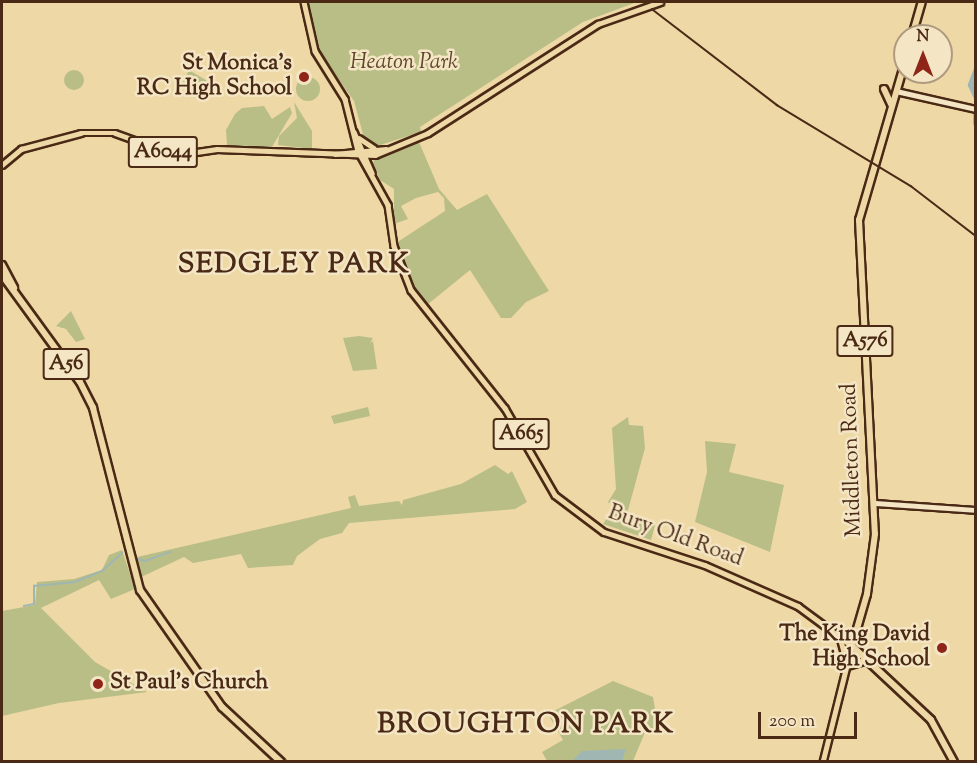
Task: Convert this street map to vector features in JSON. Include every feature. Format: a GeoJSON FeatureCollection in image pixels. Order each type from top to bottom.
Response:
{"type":"FeatureCollection","features":[{"type":"Feature","properties":{"kind":"highway"},"geometry":{"type":"LineString","coordinates":[[916,24],[922,2]]}},
{"type":"Feature","properties":{"kind":"highway","name":"Middleton Road"},"geometry":{"type":"LineString","coordinates":[[852,646],[875,550],[859,220],[898,84]]}},
{"type":"Feature","properties":{"kind":"highway"},"geometry":{"type":"LineString","coordinates":[[884,89],[891,104]]}},
{"type":"Feature","properties":{"kind":"highway","name":"A56"},"geometry":{"type":"LineString","coordinates":[[2,265],[19,300]]}},
{"type":"Feature","properties":{"kind":"highway","name":"A56"},"geometry":{"type":"LineString","coordinates":[[2,275],[86,391],[102,434],[140,590],[222,707],[281,762]]}},
{"type":"Feature","properties":{"kind":"highway","name":"Bury Old Road"},"geometry":{"type":"LineString","coordinates":[[852,646],[931,720],[954,762]]}},
{"type":"Feature","properties":{"kind":"highway"},"geometry":{"type":"LineString","coordinates":[[847,666],[868,660]]}},
{"type":"Feature","properties":{"kind":"main road","name":"Bury Old Road"},"geometry":{"type":"LineString","coordinates":[[304,2],[315,51],[345,99],[362,154],[387,205],[394,246],[411,290],[505,408],[545,482],[567,507],[604,532],[770,592],[839,635],[852,646]]}},
{"type":"Feature","properties":{"kind":"main road","name":"A6044"},"geometry":{"type":"LineString","coordinates":[[2,165],[21,149],[81,134],[115,133],[177,155],[217,149],[362,154],[375,148],[385,150],[428,133],[598,24],[660,2]]}},
{"type":"Feature","properties":{"kind":"main road"},"geometry":{"type":"LineString","coordinates":[[338,153],[355,135],[375,148]]}},
{"type":"Feature","properties":{"kind":"main road"},"geometry":{"type":"LineString","coordinates":[[362,154],[385,150]]}},
{"type":"Feature","properties":{"kind":"main road"},"geometry":{"type":"LineString","coordinates":[[847,666],[839,635],[856,633]]}},
{"type":"Feature","properties":{"kind":"main road","name":"A576"},"geometry":{"type":"LineString","coordinates":[[823,762],[852,646]]}},
{"type":"Feature","properties":{"kind":"street"},"geometry":{"type":"LineString","coordinates":[[896,92],[974,109]]}},
{"type":"Feature","properties":{"kind":"street"},"geometry":{"type":"LineString","coordinates":[[874,503],[975,510]]}},
{"type":"Feature","properties":{"kind":"green space","name":"Heaton Park"},"geometry":{"type":"Polygon","coordinates":[[[308,2],[637,2],[583,22],[420,127],[421,132],[377,146],[364,138],[354,101],[320,53],[308,2]]]}},
{"type":"Feature","properties":{"kind":"green space"},"geometry":{"type":"Polygon","coordinates":[[[74,70],[81,73],[84,80],[81,87],[74,90],[67,87],[64,80],[67,73],[74,70]]]}},
{"type":"Feature","properties":{"kind":"green space"},"geometry":{"type":"Polygon","coordinates":[[[189,70],[214,85],[204,97],[181,86],[189,70]]]}},
{"type":"Feature","properties":{"kind":"green space"},"geometry":{"type":"Polygon","coordinates":[[[303,77],[313,77],[320,84],[320,94],[313,101],[303,101],[296,94],[296,84],[303,77]]]}},
{"type":"Feature","properties":{"kind":"green space"},"geometry":{"type":"Polygon","coordinates":[[[294,102],[312,131],[312,149],[278,145],[279,136],[297,118],[294,102]]]}},
{"type":"Feature","properties":{"kind":"green space"},"geometry":{"type":"Polygon","coordinates":[[[264,106],[272,119],[290,107],[292,113],[272,147],[227,145],[226,130],[235,114],[242,108],[264,106]]]}},
{"type":"Feature","properties":{"kind":"green space"},"geometry":{"type":"Polygon","coordinates":[[[419,142],[439,189],[457,210],[487,194],[549,291],[526,302],[511,318],[501,318],[470,270],[427,305],[411,283],[396,243],[445,211],[444,198],[438,192],[416,198],[401,206],[408,219],[394,224],[394,189],[380,180],[373,163],[375,158],[419,142]]]}},
{"type":"Feature","properties":{"kind":"green space"},"geometry":{"type":"Polygon","coordinates":[[[71,311],[85,339],[76,342],[66,329],[56,326],[71,311]]]}},
{"type":"Feature","properties":{"kind":"green space"},"geometry":{"type":"Polygon","coordinates":[[[359,336],[373,338],[370,343],[373,341],[377,369],[353,371],[343,338],[359,336]]]}},
{"type":"Feature","properties":{"kind":"green space"},"geometry":{"type":"Polygon","coordinates":[[[368,407],[370,416],[334,424],[331,416],[368,407]]]}},
{"type":"Feature","properties":{"kind":"green space"},"geometry":{"type":"Polygon","coordinates":[[[628,417],[629,425],[643,426],[645,448],[627,514],[655,525],[651,540],[603,524],[614,507],[608,502],[616,489],[612,428],[628,417]]]}},
{"type":"Feature","properties":{"kind":"green space"},"geometry":{"type":"Polygon","coordinates":[[[705,441],[736,444],[729,472],[784,485],[770,552],[695,522],[707,472],[705,441]]]}},
{"type":"Feature","properties":{"kind":"green space"},"geometry":{"type":"Polygon","coordinates":[[[495,465],[508,474],[512,471],[527,502],[515,509],[349,523],[342,533],[320,539],[297,556],[293,565],[248,568],[241,554],[193,563],[184,557],[139,578],[133,558],[351,508],[348,497],[355,495],[359,506],[399,501],[402,505],[403,500],[461,484],[495,465]]]}},
{"type":"Feature","properties":{"kind":"green space"},"geometry":{"type":"Polygon","coordinates":[[[122,550],[135,589],[111,599],[99,580],[41,608],[95,662],[147,692],[59,703],[2,716],[2,611],[35,605],[37,582],[74,579],[102,570],[109,555],[122,550]]]}},
{"type":"Feature","properties":{"kind":"green space"},"geometry":{"type":"Polygon","coordinates":[[[613,681],[653,697],[658,727],[646,730],[633,761],[547,761],[542,752],[563,740],[548,714],[613,681]]]}},
{"type":"Feature","properties":{"kind":"water"},"geometry":{"type":"Polygon","coordinates":[[[626,749],[622,761],[572,761],[582,751],[626,749]]]}},
{"type":"Feature","properties":{"kind":"waterway"},"geometry":{"type":"LineString","coordinates":[[976,71],[971,85],[976,96]]}},
{"type":"Feature","properties":{"kind":"waterway"},"geometry":{"type":"LineString","coordinates":[[976,109],[976,123]]}},
{"type":"Feature","properties":{"kind":"waterway"},"geometry":{"type":"LineString","coordinates":[[134,558],[145,561],[170,552]]}},
{"type":"Feature","properties":{"kind":"waterway"},"geometry":{"type":"LineString","coordinates":[[24,606],[34,604],[34,586],[75,582],[102,571],[122,553]]}},
{"type":"Feature","properties":{"kind":"tram line"},"geometry":{"type":"LineString","coordinates":[[652,9],[777,105],[911,186],[976,236]]}},
{"type":"Feature","properties":{"kind":"place","name":"St Monica's RC High School"},"geometry":{"type":"Point","coordinates":[304,77]}},
{"type":"Feature","properties":{"kind":"place","name":"The King David High School"},"geometry":{"type":"Point","coordinates":[942,648]}},
{"type":"Feature","properties":{"kind":"place","name":"St Paul's Church"},"geometry":{"type":"Point","coordinates":[98,684]}},
{"type":"Feature","properties":{"kind":"district","name":"SEDGLEY PARK"},"geometry":{"type":"Point","coordinates":[294,265]}},
{"type":"Feature","properties":{"kind":"district","name":"BROUGHTON PARK"},"geometry":{"type":"Point","coordinates":[526,725]}}]}
